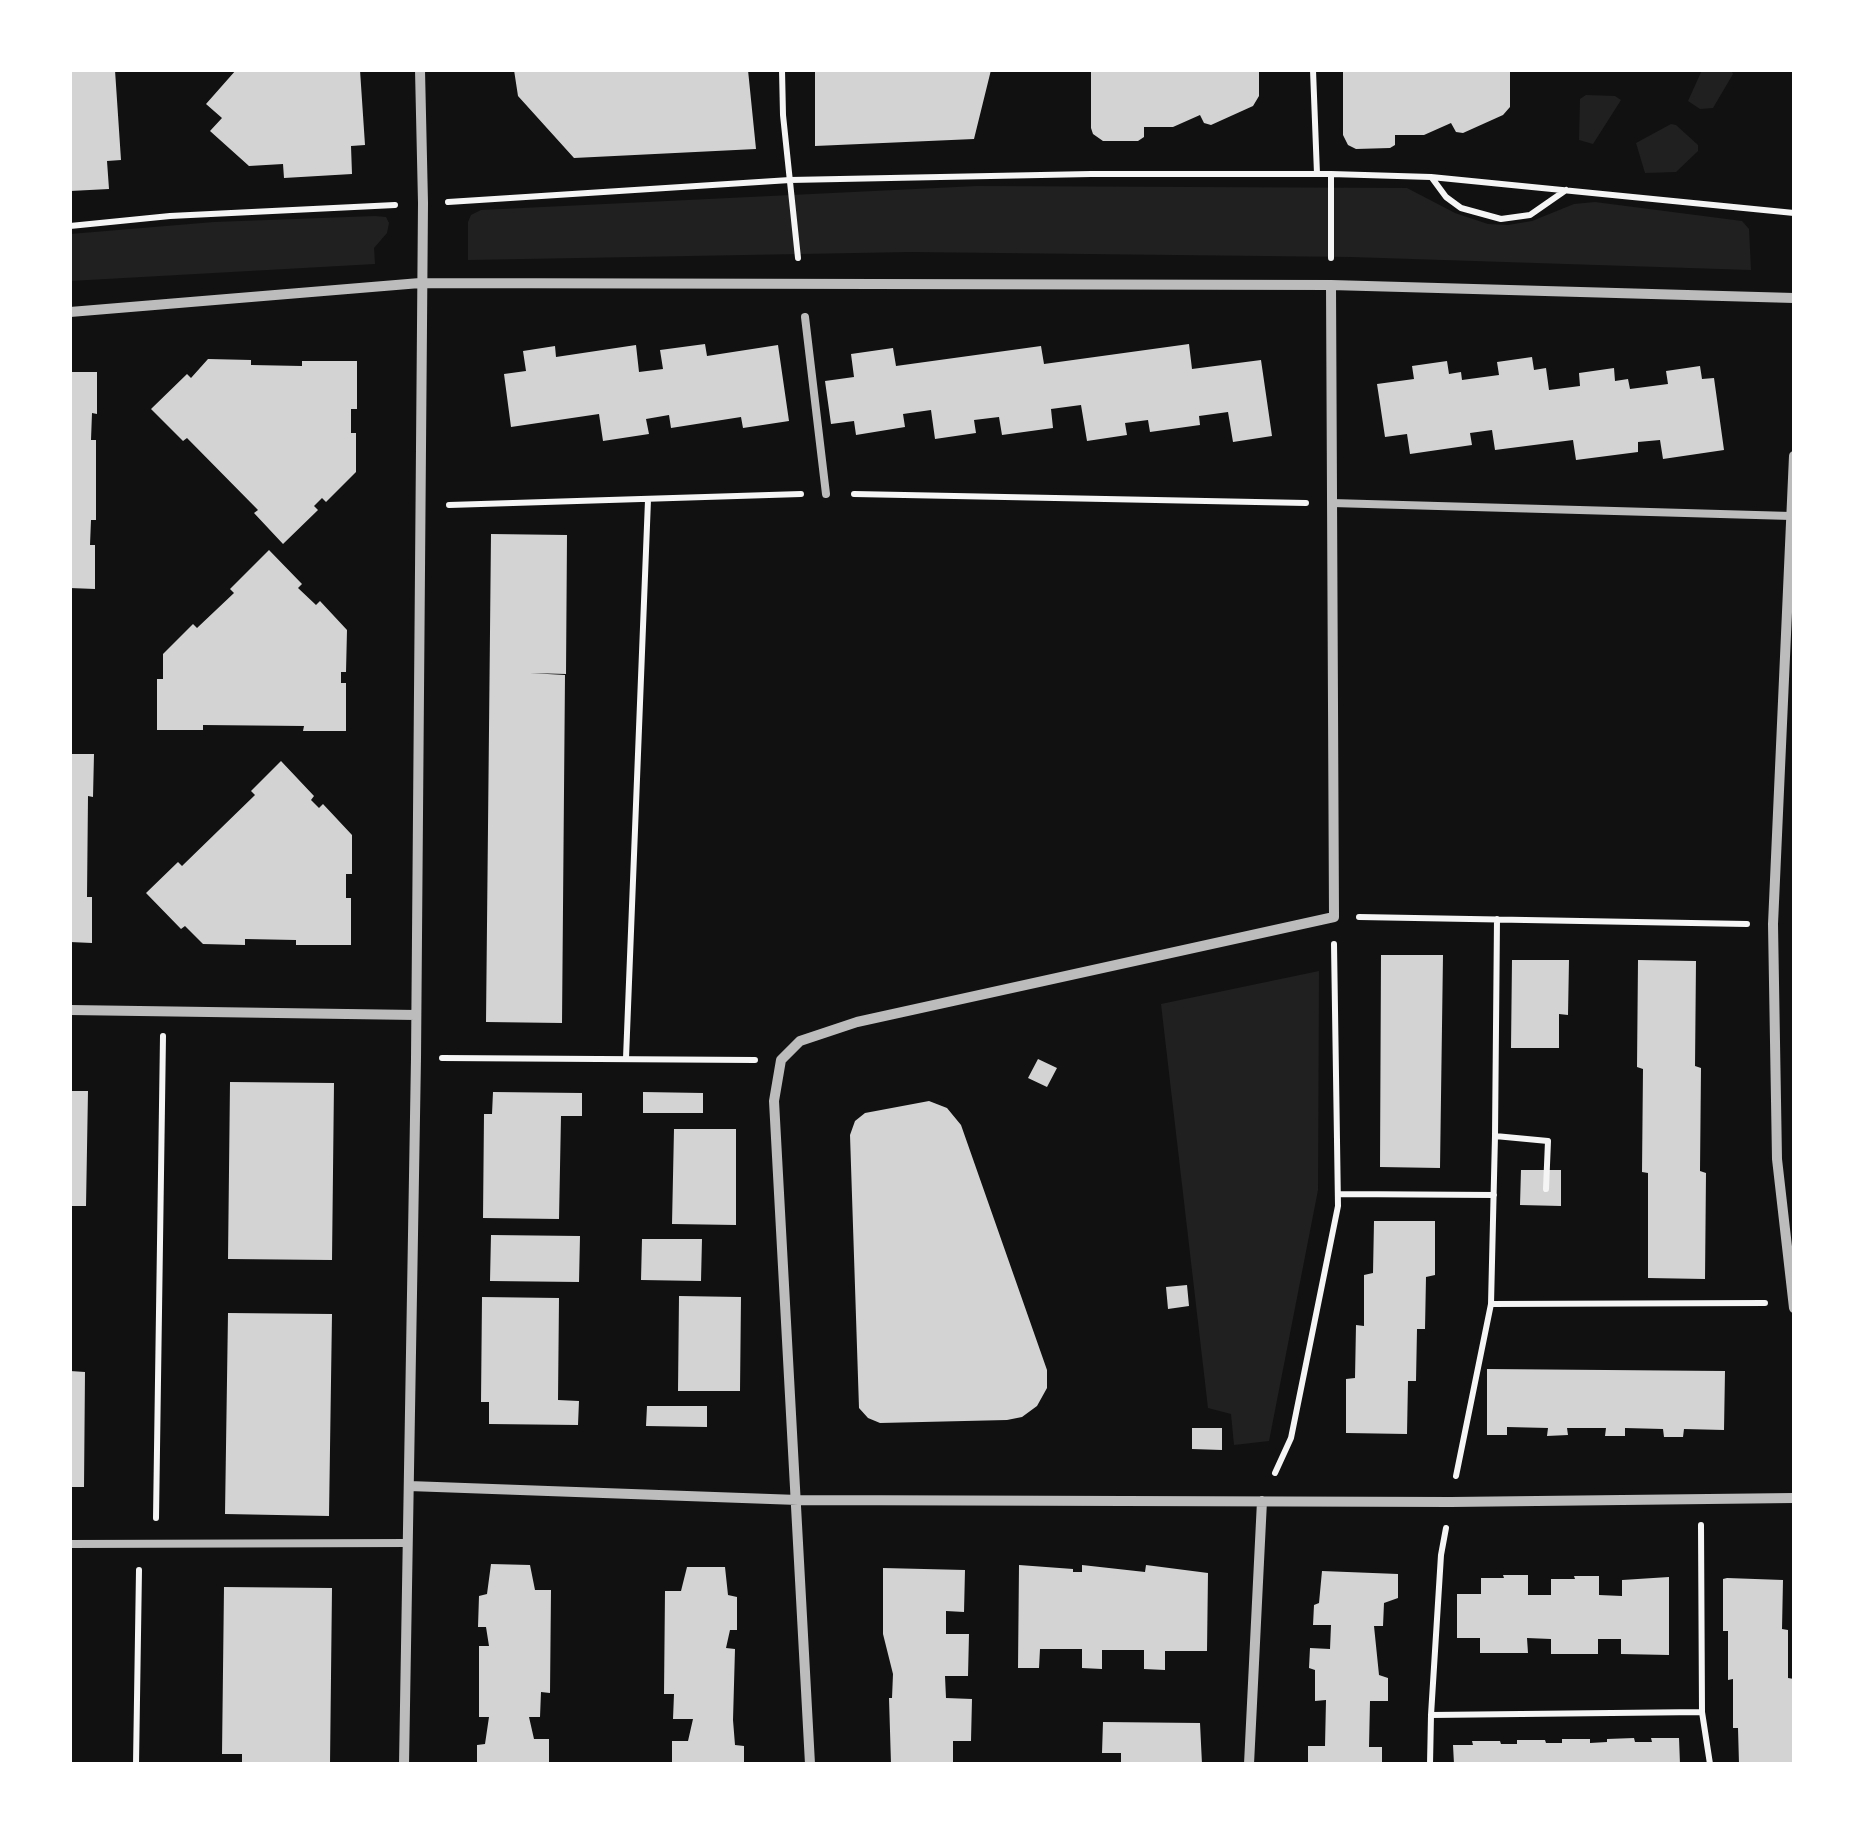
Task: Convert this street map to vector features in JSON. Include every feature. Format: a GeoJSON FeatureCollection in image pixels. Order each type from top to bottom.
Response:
{"type":"FeatureCollection","features":[{"type":"Feature","properties":{"kind":"street"},"geometry":{"type":"LineString","coordinates":[[404,1764],[416,1058],[423,203],[420,70]]}},
{"type":"Feature","properties":{"kind":"street"},"geometry":{"type":"LineString","coordinates":[[70,312],[420,283],[1331,285],[1794,299],[1794,290]]}},
{"type":"Feature","properties":{"kind":"street"},"geometry":{"type":"LineString","coordinates":[[810,1764],[774,1100],[781,1060],[800,1040],[858,1022],[1334,917],[1331,285]]}},
{"type":"Feature","properties":{"kind":"street"},"geometry":{"type":"LineString","coordinates":[[1794,456],[1773,924],[1776,1159],[1794,1305]]}},
{"type":"Feature","properties":{"kind":"street"},"geometry":{"type":"LineString","coordinates":[[70,1010],[416,1015]]}},
{"type":"Feature","properties":{"kind":"street"},"geometry":{"type":"LineString","coordinates":[[409,1486],[798,1500],[1451,1502],[1794,1498]]}},
{"type":"Feature","properties":{"kind":"street"},"geometry":{"type":"LineString","coordinates":[[1250,1764],[1262,1501]]}},
{"type":"Feature","properties":{"kind":"lane"},"geometry":{"type":"LineString","coordinates":[[804,317],[826,494]]}},
{"type":"Feature","properties":{"kind":"lane"},"geometry":{"type":"LineString","coordinates":[[1332,504],[1791,516]]}},
{"type":"Feature","properties":{"kind":"lane"},"geometry":{"type":"LineString","coordinates":[[70,1544],[408,1543]]}},
{"type":"Feature","properties":{"kind":"path"},"geometry":{"type":"LineString","coordinates":[[782,70],[800,284]]}},
{"type":"Feature","properties":{"kind":"path"},"geometry":{"type":"LineString","coordinates":[[1313,70],[1317,174]]}},
{"type":"Feature","properties":{"kind":"path"},"geometry":{"type":"LineString","coordinates":[[70,226],[170,216],[790,180],[1092,174],[1431,177],[1794,213]]}},
{"type":"Feature","properties":{"kind":"path"},"geometry":{"type":"LineString","coordinates":[[1331,174],[1331,285]]}},
{"type":"Feature","properties":{"kind":"path"},"geometry":{"type":"LineString","coordinates":[[1431,177],[1446,197],[1461,208],[1500,218],[1530,215],[1568,189]]}},
{"type":"Feature","properties":{"kind":"path"},"geometry":{"type":"LineString","coordinates":[[418,506],[826,494],[1332,504]]}},
{"type":"Feature","properties":{"kind":"path"},"geometry":{"type":"LineString","coordinates":[[626,1058],[648,500]]}},
{"type":"Feature","properties":{"kind":"path"},"geometry":{"type":"LineString","coordinates":[[1262,1501],[1291,1438],[1339,1194],[1334,917],[1773,924]]}},
{"type":"Feature","properties":{"kind":"path"},"geometry":{"type":"LineString","coordinates":[[1430,1764],[1441,1555],[1491,1304],[1497,919]]}},
{"type":"Feature","properties":{"kind":"path"},"geometry":{"type":"LineString","coordinates":[[156,1544],[164,1010]]}},
{"type":"Feature","properties":{"kind":"path"},"geometry":{"type":"LineString","coordinates":[[416,1058],[781,1060]]}},
{"type":"Feature","properties":{"kind":"path"},"geometry":{"type":"LineString","coordinates":[[1495,1136],[1548,1142],[1546,1189]]}},
{"type":"Feature","properties":{"kind":"path"},"geometry":{"type":"LineString","coordinates":[[1339,1194],[1494,1195]]}},
{"type":"Feature","properties":{"kind":"path"},"geometry":{"type":"LineString","coordinates":[[1491,1304],[1794,1305]]}},
{"type":"Feature","properties":{"kind":"path"},"geometry":{"type":"LineString","coordinates":[[1702,1499],[1702,1712],[1710,1764]]}},
{"type":"Feature","properties":{"kind":"path"},"geometry":{"type":"LineString","coordinates":[[136,1764],[140,1544]]}},
{"type":"Feature","properties":{"kind":"path"},"geometry":{"type":"LineString","coordinates":[[1430,1715],[1702,1712]]}},
{"type":"Feature","properties":{"kind":"shaded area"},"geometry":{"type":"Polygon","coordinates":[[[1702,70],[1731,70],[1733,74],[1713,108],[1700,109],[1688,101],[1702,70]]]}},
{"type":"Feature","properties":{"kind":"shaded area"},"geometry":{"type":"Polygon","coordinates":[[[1586,95],[1615,96],[1621,100],[1593,144],[1579,140],[1580,99],[1586,95]]]}},
{"type":"Feature","properties":{"kind":"shaded area"},"geometry":{"type":"Polygon","coordinates":[[[1671,124],[1698,145],[1698,151],[1676,172],[1645,173],[1636,143],[1671,124]]]}},
{"type":"Feature","properties":{"kind":"shaded area"},"geometry":{"type":"Polygon","coordinates":[[[977,186],[1407,188],[1455,213],[1488,224],[1508,225],[1532,221],[1574,204],[1595,202],[1742,221],[1749,229],[1751,270],[1351,257],[911,252],[468,260],[468,222],[471,215],[481,210],[977,186]]]}},
{"type":"Feature","properties":{"kind":"shaded area"},"geometry":{"type":"Polygon","coordinates":[[[386,217],[389,223],[387,233],[374,248],[375,264],[70,281],[70,234],[214,222],[386,217]]]}},
{"type":"Feature","properties":{"kind":"shaded area"},"geometry":{"type":"Polygon","coordinates":[[[1319,971],[1318,1190],[1269,1441],[1234,1445],[1231,1414],[1208,1408],[1161,1004],[1319,971]]]}},
{"type":"Feature","properties":{"kind":"building"},"geometry":{"type":"Polygon","coordinates":[[[70,70],[115,70],[121,160],[107,161],[109,189],[70,191],[70,70]]]}},
{"type":"Feature","properties":{"kind":"building"},"geometry":{"type":"Polygon","coordinates":[[[236,70],[360,70],[365,145],[351,146],[352,174],[284,178],[283,164],[249,166],[210,131],[222,118],[206,104],[236,70]]]}},
{"type":"Feature","properties":{"kind":"building"},"geometry":{"type":"Polygon","coordinates":[[[514,70],[748,70],[756,149],[574,158],[518,96],[514,70]]]}},
{"type":"Feature","properties":{"kind":"building"},"geometry":{"type":"Polygon","coordinates":[[[815,70],[991,70],[974,139],[815,146],[815,70]]]}},
{"type":"Feature","properties":{"kind":"building"},"geometry":{"type":"Polygon","coordinates":[[[1091,70],[1259,70],[1259,96],[1253,106],[1211,125],[1204,123],[1200,115],[1173,127],[1144,127],[1144,137],[1138,141],[1103,141],[1091,128],[1091,70]]]}},
{"type":"Feature","properties":{"kind":"building"},"geometry":{"type":"Polygon","coordinates":[[[1343,70],[1510,70],[1510,107],[1503,115],[1463,133],[1456,132],[1451,123],[1424,135],[1395,135],[1395,145],[1390,148],[1356,149],[1348,145],[1343,135],[1343,70]]]}},
{"type":"Feature","properties":{"kind":"building"},"geometry":{"type":"Polygon","coordinates":[[[705,344],[707,356],[778,345],[789,421],[743,428],[741,417],[671,428],[669,415],[646,419],[649,434],[603,441],[599,414],[511,427],[504,374],[526,371],[523,351],[555,346],[556,357],[636,345],[639,372],[663,369],[660,350],[705,344]]]}},
{"type":"Feature","properties":{"kind":"building"},"geometry":{"type":"Polygon","coordinates":[[[1189,344],[1192,369],[1261,360],[1272,436],[1233,442],[1228,412],[1199,416],[1200,425],[1150,432],[1148,420],[1125,423],[1127,435],[1087,441],[1081,405],[1051,409],[1053,428],[1002,435],[999,417],[974,420],[976,433],[935,439],[931,410],[903,414],[905,427],[856,435],[854,421],[831,424],[825,381],[854,377],[851,354],[893,348],[896,366],[1041,346],[1044,364],[1189,344]]]}},
{"type":"Feature","properties":{"kind":"building"},"geometry":{"type":"Polygon","coordinates":[[[1532,357],[1534,370],[1546,368],[1549,390],[1580,386],[1579,373],[1614,368],[1615,381],[1628,379],[1630,389],[1668,384],[1666,371],[1700,366],[1702,379],[1714,378],[1724,450],[1663,459],[1660,440],[1638,442],[1638,452],[1576,460],[1573,440],[1495,450],[1492,430],[1470,433],[1472,445],[1410,454],[1407,434],[1385,437],[1377,384],[1414,379],[1412,366],[1447,361],[1449,374],[1461,372],[1462,380],[1499,375],[1497,362],[1532,357]]]}},
{"type":"Feature","properties":{"kind":"building"},"geometry":{"type":"Polygon","coordinates":[[[208,359],[302,366],[302,361],[357,361],[357,409],[351,409],[351,433],[356,433],[356,472],[326,502],[322,498],[314,506],[318,510],[283,544],[254,513],[258,510],[187,438],[183,441],[151,409],[187,374],[191,378],[208,359]]]}},
{"type":"Feature","properties":{"kind":"building"},"geometry":{"type":"Polygon","coordinates":[[[70,372],[97,372],[97,414],[92,413],[91,440],[96,440],[96,520],[91,520],[90,545],[95,545],[95,589],[70,588],[70,372]]]}},
{"type":"Feature","properties":{"kind":"building"},"geometry":{"type":"Polygon","coordinates":[[[491,534],[567,535],[566,674],[530,673],[565,675],[562,1023],[486,1022],[491,534]]]}},
{"type":"Feature","properties":{"kind":"building"},"geometry":{"type":"Polygon","coordinates":[[[269,550],[302,584],[298,588],[316,605],[320,601],[347,630],[346,672],[341,672],[341,683],[346,683],[346,731],[303,731],[304,726],[203,725],[203,730],[157,730],[157,679],[163,679],[163,654],[193,624],[197,628],[234,593],[230,589],[269,550]]]}},
{"type":"Feature","properties":{"kind":"building"},"geometry":{"type":"Polygon","coordinates":[[[70,754],[94,754],[93,797],[88,796],[87,897],[92,897],[92,943],[70,942],[70,754]]]}},
{"type":"Feature","properties":{"kind":"building"},"geometry":{"type":"Polygon","coordinates":[[[281,761],[314,796],[311,800],[319,808],[323,804],[352,835],[352,874],[346,874],[346,898],[351,898],[351,945],[296,945],[296,940],[245,939],[245,945],[203,944],[185,926],[181,929],[146,893],[178,862],[182,866],[255,795],[251,791],[281,761]]]}},
{"type":"Feature","properties":{"kind":"building"},"geometry":{"type":"Polygon","coordinates":[[[1381,955],[1443,955],[1440,1168],[1380,1167],[1381,955]]]}},
{"type":"Feature","properties":{"kind":"building"},"geometry":{"type":"Polygon","coordinates":[[[1512,960],[1569,960],[1568,1015],[1559,1014],[1559,1048],[1511,1048],[1512,960]]]}},
{"type":"Feature","properties":{"kind":"building"},"geometry":{"type":"Polygon","coordinates":[[[1638,960],[1696,961],[1695,1066],[1701,1068],[1700,1171],[1706,1173],[1705,1279],[1648,1278],[1648,1173],[1642,1172],[1643,1069],[1637,1067],[1638,960]]]}},
{"type":"Feature","properties":{"kind":"building"},"geometry":{"type":"Polygon","coordinates":[[[1038,1059],[1057,1068],[1047,1087],[1028,1078],[1038,1059]]]}},
{"type":"Feature","properties":{"kind":"building"},"geometry":{"type":"Polygon","coordinates":[[[230,1082],[334,1083],[332,1260],[228,1259],[230,1082]]]}},
{"type":"Feature","properties":{"kind":"building"},"geometry":{"type":"Polygon","coordinates":[[[70,1091],[88,1091],[86,1206],[70,1206],[70,1091]]]}},
{"type":"Feature","properties":{"kind":"building"},"geometry":{"type":"Polygon","coordinates":[[[493,1092],[582,1093],[582,1116],[561,1116],[559,1219],[483,1218],[484,1114],[492,1114],[493,1092]]]}},
{"type":"Feature","properties":{"kind":"building"},"geometry":{"type":"Polygon","coordinates":[[[643,1092],[703,1093],[703,1113],[643,1113],[643,1092]]]}},
{"type":"Feature","properties":{"kind":"building"},"geometry":{"type":"Polygon","coordinates":[[[929,1101],[947,1108],[961,1125],[1047,1370],[1047,1388],[1037,1406],[1022,1417],[880,1423],[859,1408],[850,1135],[855,1121],[865,1113],[929,1101]]]}},
{"type":"Feature","properties":{"kind":"building"},"geometry":{"type":"Polygon","coordinates":[[[674,1129],[736,1129],[736,1225],[672,1224],[674,1129]]]}},
{"type":"Feature","properties":{"kind":"building"},"geometry":{"type":"Polygon","coordinates":[[[1521,1170],[1561,1170],[1561,1206],[1520,1205],[1521,1170]]]}},
{"type":"Feature","properties":{"kind":"building"},"geometry":{"type":"Polygon","coordinates":[[[1374,1221],[1435,1221],[1435,1275],[1426,1277],[1425,1329],[1417,1329],[1416,1381],[1408,1381],[1407,1434],[1346,1433],[1346,1379],[1355,1378],[1356,1325],[1364,1326],[1364,1275],[1373,1273],[1374,1221]]]}},
{"type":"Feature","properties":{"kind":"building"},"geometry":{"type":"Polygon","coordinates":[[[491,1235],[580,1236],[579,1282],[490,1281],[491,1235]]]}},
{"type":"Feature","properties":{"kind":"building"},"geometry":{"type":"Polygon","coordinates":[[[642,1239],[702,1239],[701,1281],[641,1280],[642,1239]]]}},
{"type":"Feature","properties":{"kind":"building"},"geometry":{"type":"Polygon","coordinates":[[[1187,1285],[1189,1306],[1168,1309],[1166,1287],[1187,1285]]]}},
{"type":"Feature","properties":{"kind":"building"},"geometry":{"type":"Polygon","coordinates":[[[679,1296],[741,1297],[740,1391],[678,1391],[679,1296]]]}},
{"type":"Feature","properties":{"kind":"building"},"geometry":{"type":"Polygon","coordinates":[[[482,1297],[559,1298],[558,1400],[579,1401],[578,1425],[489,1424],[489,1402],[481,1402],[482,1297]]]}},
{"type":"Feature","properties":{"kind":"building"},"geometry":{"type":"Polygon","coordinates":[[[228,1313],[332,1314],[329,1516],[225,1514],[228,1313]]]}},
{"type":"Feature","properties":{"kind":"building"},"geometry":{"type":"Polygon","coordinates":[[[1487,1369],[1725,1371],[1724,1430],[1684,1429],[1683,1437],[1664,1437],[1663,1429],[1625,1428],[1625,1436],[1605,1436],[1606,1428],[1567,1428],[1568,1435],[1547,1436],[1548,1428],[1507,1427],[1507,1435],[1487,1435],[1487,1369]]]}},
{"type":"Feature","properties":{"kind":"building"},"geometry":{"type":"Polygon","coordinates":[[[70,1371],[85,1372],[84,1487],[70,1487],[70,1371]]]}},
{"type":"Feature","properties":{"kind":"building"},"geometry":{"type":"Polygon","coordinates":[[[647,1406],[707,1406],[707,1427],[646,1426],[647,1406]]]}},
{"type":"Feature","properties":{"kind":"building"},"geometry":{"type":"Polygon","coordinates":[[[1192,1428],[1222,1428],[1222,1450],[1192,1449],[1192,1428]]]}},
{"type":"Feature","properties":{"kind":"building"},"geometry":{"type":"Polygon","coordinates":[[[491,1564],[530,1565],[535,1590],[551,1590],[550,1693],[541,1692],[540,1717],[529,1717],[534,1739],[549,1739],[549,1764],[477,1764],[477,1745],[485,1744],[489,1717],[479,1717],[479,1646],[489,1646],[486,1627],[478,1627],[479,1596],[487,1594],[491,1564]]]}},
{"type":"Feature","properties":{"kind":"building"},"geometry":{"type":"Polygon","coordinates":[[[1019,1565],[1073,1572],[1082,1572],[1082,1565],[1145,1572],[1146,1565],[1208,1573],[1207,1651],[1165,1651],[1165,1670],[1144,1669],[1144,1650],[1102,1650],[1102,1669],[1082,1668],[1082,1649],[1040,1649],[1039,1668],[1018,1668],[1019,1565]]]}},
{"type":"Feature","properties":{"kind":"building"},"geometry":{"type":"Polygon","coordinates":[[[687,1567],[725,1567],[728,1595],[737,1597],[737,1630],[730,1630],[726,1648],[735,1649],[733,1720],[735,1745],[744,1746],[744,1764],[672,1764],[672,1741],[688,1741],[693,1719],[673,1719],[674,1694],[664,1694],[665,1591],[681,1591],[687,1567]]]}},
{"type":"Feature","properties":{"kind":"building"},"geometry":{"type":"Polygon","coordinates":[[[883,1568],[965,1570],[964,1612],[946,1611],[946,1634],[969,1634],[968,1676],[945,1676],[946,1698],[972,1699],[971,1741],[953,1741],[953,1764],[891,1764],[889,1698],[893,1674],[883,1634],[883,1568]]]}},
{"type":"Feature","properties":{"kind":"building"},"geometry":{"type":"Polygon","coordinates":[[[1322,1571],[1398,1574],[1398,1598],[1384,1603],[1383,1626],[1374,1626],[1379,1675],[1388,1678],[1388,1701],[1370,1701],[1369,1747],[1382,1747],[1382,1764],[1308,1764],[1308,1746],[1325,1746],[1326,1700],[1315,1701],[1315,1670],[1309,1668],[1310,1648],[1330,1649],[1331,1625],[1313,1625],[1322,1571]]]}},
{"type":"Feature","properties":{"kind":"building"},"geometry":{"type":"Polygon","coordinates":[[[1503,1575],[1528,1575],[1528,1595],[1551,1595],[1551,1579],[1575,1579],[1574,1576],[1599,1576],[1599,1595],[1622,1596],[1622,1580],[1669,1577],[1669,1655],[1621,1654],[1621,1639],[1598,1639],[1598,1654],[1551,1654],[1551,1639],[1527,1638],[1528,1653],[1480,1653],[1480,1638],[1457,1638],[1457,1594],[1481,1594],[1481,1578],[1504,1578],[1503,1575]]]}},
{"type":"Feature","properties":{"kind":"building"},"geometry":{"type":"Polygon","coordinates":[[[1723,1579],[1783,1580],[1782,1629],[1788,1630],[1788,1678],[1794,1679],[1794,1764],[1739,1764],[1738,1728],[1733,1728],[1733,1679],[1728,1680],[1728,1631],[1723,1631],[1723,1579]]]}},
{"type":"Feature","properties":{"kind":"building"},"geometry":{"type":"Polygon","coordinates":[[[224,1587],[332,1588],[330,1764],[242,1764],[242,1754],[222,1754],[224,1587]]]}},
{"type":"Feature","properties":{"kind":"building"},"geometry":{"type":"Polygon","coordinates":[[[1103,1722],[1200,1723],[1202,1764],[1121,1764],[1121,1753],[1102,1753],[1103,1722]]]}},
{"type":"Feature","properties":{"kind":"building"},"geometry":{"type":"Polygon","coordinates":[[[1634,1738],[1635,1742],[1652,1742],[1651,1738],[1679,1738],[1680,1764],[1454,1764],[1453,1745],[1473,1745],[1472,1741],[1517,1744],[1517,1740],[1562,1743],[1562,1739],[1590,1739],[1590,1743],[1634,1738]]]}}]}
